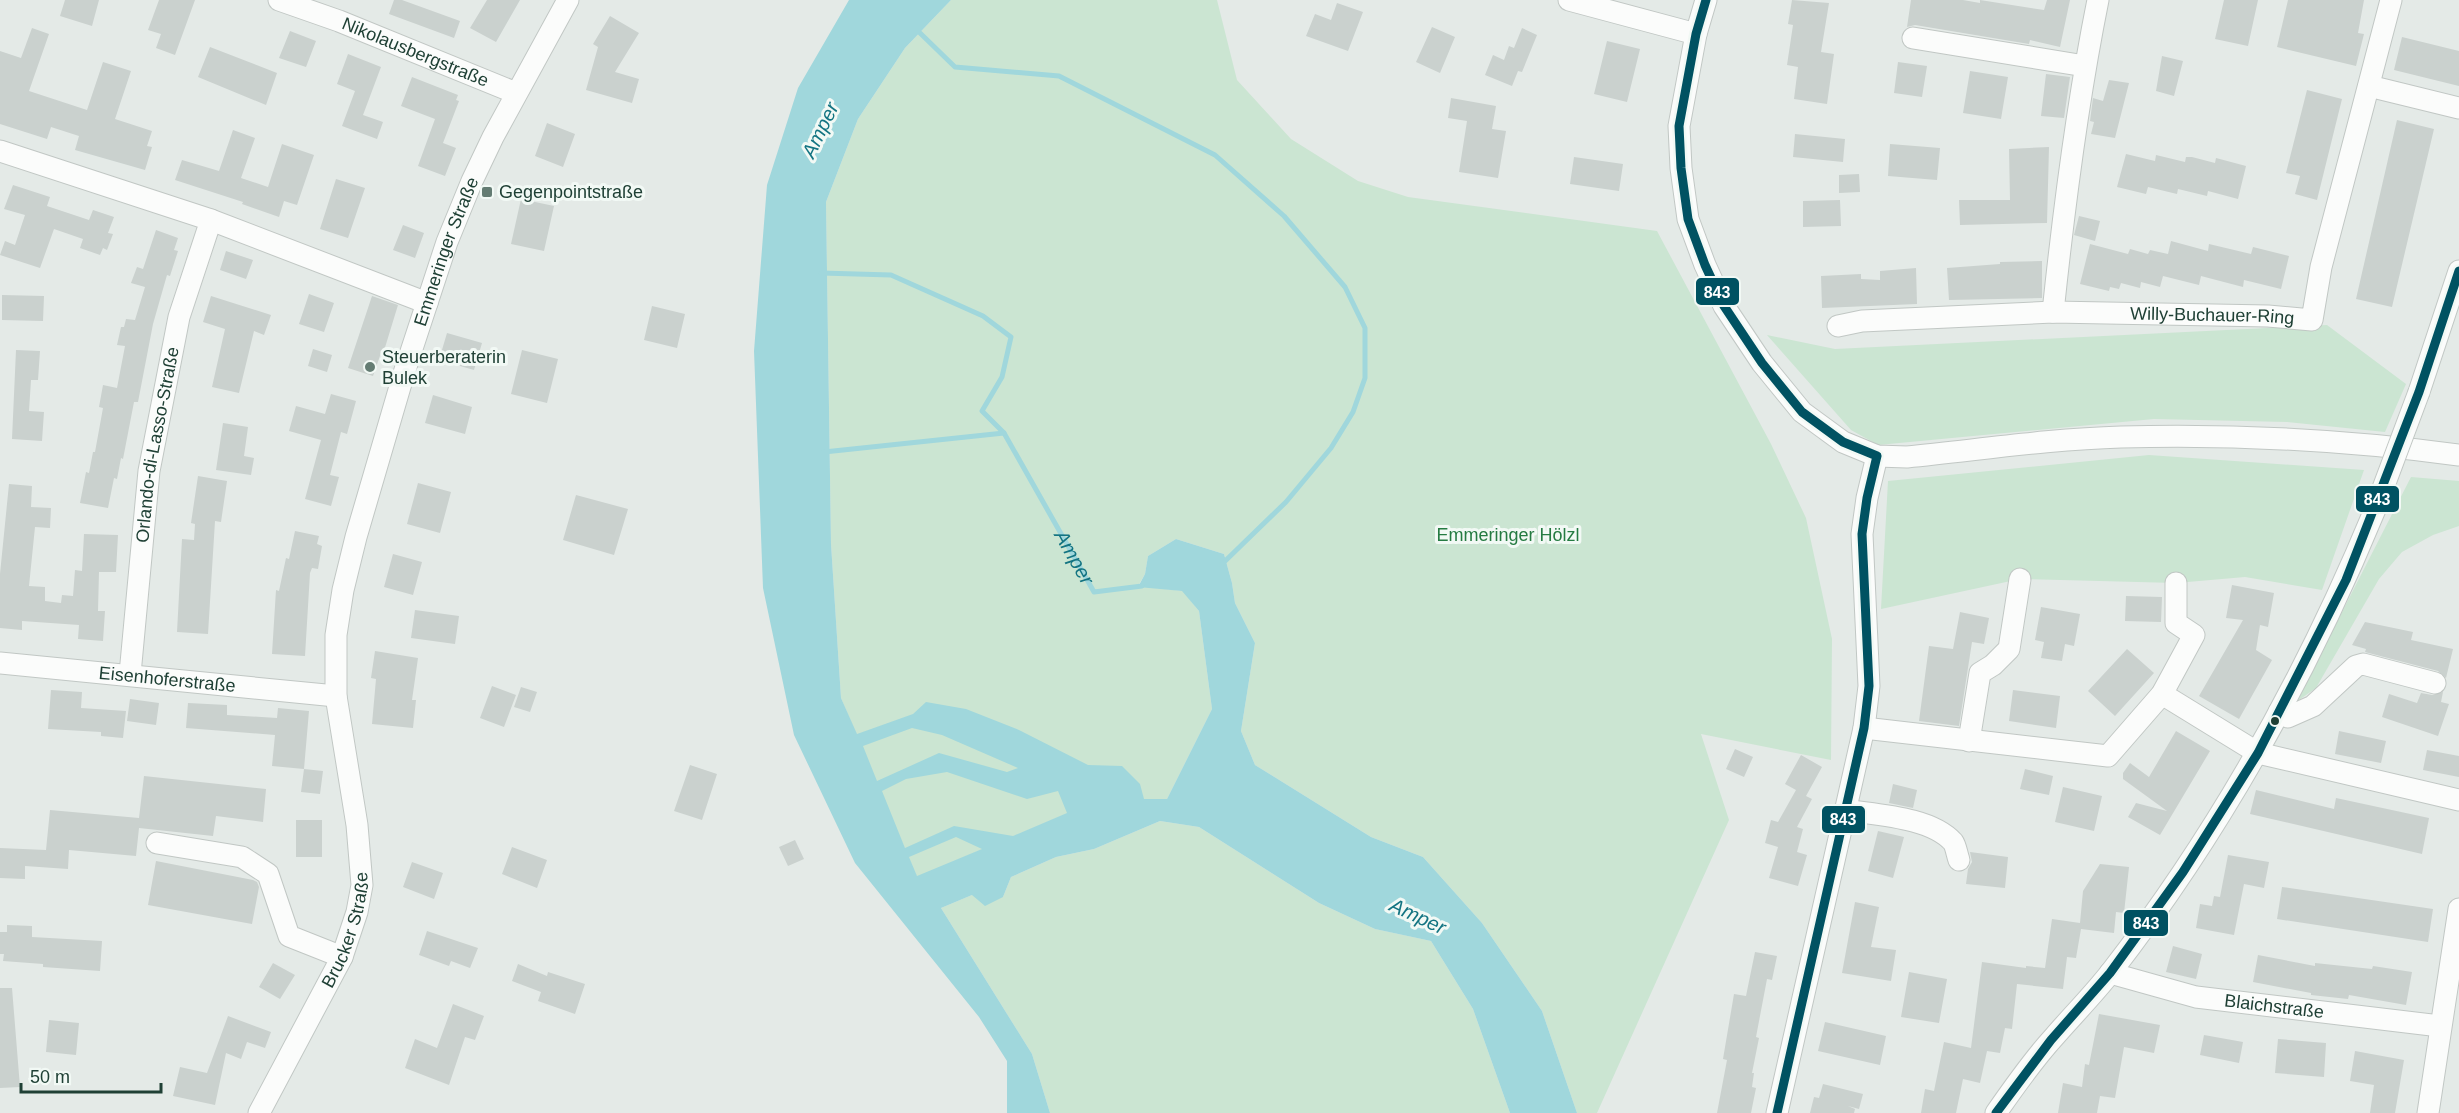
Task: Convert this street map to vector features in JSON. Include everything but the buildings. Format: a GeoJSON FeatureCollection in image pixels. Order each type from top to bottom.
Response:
{"type":"FeatureCollection","features":[{"type":"Feature","properties":{"kind":"street","name":"Nikolausbergstraße"},"geometry":{"type":"LineString","coordinates":[[279,0],[339,21],[516,93]]}},
{"type":"Feature","properties":{"kind":"street","name":"Emmeringer Straße"},"geometry":{"type":"LineString","coordinates":[[341,730],[336,696],[336,635],[343,590],[387,430],[447,242],[472,181],[516,93],[568,0]]}},
{"type":"Feature","properties":{"kind":"street"},"geometry":{"type":"LineString","coordinates":[[1569,0],[1696,34]]}},
{"type":"Feature","properties":{"kind":"street"},"geometry":{"type":"LineString","coordinates":[[1706,0],[1696,34],[1679,126],[1681,168],[1688,219],[1705,265],[1724,306],[1762,363],[1802,412],[1843,441],[1877,456],[1907,457],[2119,437],[2210,436],[2296,439],[2410,448],[2459,455]]}},
{"type":"Feature","properties":{"kind":"street"},"geometry":{"type":"LineString","coordinates":[[2053,312],[2064,202],[2085,66],[2098,0]]}},
{"type":"Feature","properties":{"kind":"street","name":"Willy-Buchauer-Ring"},"geometry":{"type":"LineString","coordinates":[[1838,326],[1862,321],[2053,312],[2268,316],[2312,320],[2321,267],[2391,0]]}},
{"type":"Feature","properties":{"kind":"street"},"geometry":{"type":"LineString","coordinates":[[1913,38],[2085,66]]}},
{"type":"Feature","properties":{"kind":"street"},"geometry":{"type":"LineString","coordinates":[[2369,86],[2459,108]]}},
{"type":"Feature","properties":{"kind":"street"},"geometry":{"type":"LineString","coordinates":[[0,151],[211,220],[427,303]]}},
{"type":"Feature","properties":{"kind":"street","name":"Orlando-di-Lasso-Straße"},"geometry":{"type":"LineString","coordinates":[[130,674],[149,471],[179,317],[211,220]]}},
{"type":"Feature","properties":{"kind":"street"},"geometry":{"type":"LineString","coordinates":[[1996,1113],[2051,1040],[2110,973],[2183,872],[2258,753],[2346,580],[2419,392],[2459,271]]}},
{"type":"Feature","properties":{"kind":"street"},"geometry":{"type":"LineString","coordinates":[[1777,1113],[1864,728],[1869,686],[1862,534],[1867,498],[1877,456]]}},
{"type":"Feature","properties":{"kind":"street"},"geometry":{"type":"LineString","coordinates":[[1969,741],[1980,673],[1993,665],[2009,649],[2020,579]]}},
{"type":"Feature","properties":{"kind":"street"},"geometry":{"type":"LineString","coordinates":[[1864,728],[2108,756],[2162,694],[2194,635],[2176,623],[2176,583]]}},
{"type":"Feature","properties":{"kind":"street","name":"Eisenhoferstraße"},"geometry":{"type":"LineString","coordinates":[[0,663],[336,696]]}},
{"type":"Feature","properties":{"kind":"street"},"geometry":{"type":"LineString","coordinates":[[2279,712],[2288,717],[2313,706],[2356,666],[2363,664],[2435,683]]}},
{"type":"Feature","properties":{"kind":"street"},"geometry":{"type":"LineString","coordinates":[[2162,694],[2258,753],[2459,800]]}},
{"type":"Feature","properties":{"kind":"street","name":"Brucker Straße"},"geometry":{"type":"LineString","coordinates":[[260,1113],[342,957],[357,912],[362,885],[357,825],[341,730]]}},
{"type":"Feature","properties":{"kind":"street"},"geometry":{"type":"LineString","coordinates":[[1846,810],[1910,820],[1936,831],[1954,843],[1959,860]]}},
{"type":"Feature","properties":{"kind":"street"},"geometry":{"type":"LineString","coordinates":[[157,843],[242,857],[268,874],[289,936],[342,957]]}},
{"type":"Feature","properties":{"kind":"street"},"geometry":{"type":"LineString","coordinates":[[2428,1113],[2459,909]]}},
{"type":"Feature","properties":{"kind":"street","name":"Blaichstraße"},"geometry":{"type":"LineString","coordinates":[[2110,973],[2196,997],[2440,1026]]}},
{"type":"Feature","properties":{"kind":"green space","name":"Emmeringer Hölzl"},"geometry":{"type":"Polygon","coordinates":[[[951,0],[1217,0],[1237,80],[1291,139],[1358,181],[1408,197],[1657,231],[1771,444],[1806,518],[1832,639],[1831,760],[1701,734],[1729,820],[1597,1113],[1577,1113],[1542,1011],[1482,923],[1423,857],[1371,837],[1255,765],[1241,731],[1255,643],[1235,603],[1224,554],[1176,539],[1148,556],[1145,574],[1138,586],[1183,591],[1199,611],[1212,709],[1167,799],[1097,801],[917,877],[841,698],[831,544],[826,202],[858,119],[905,48],[951,0]]]}},
{"type":"Feature","properties":{"kind":"green space"},"geometry":{"type":"Polygon","coordinates":[[[2327,325],[2406,384],[2385,432],[2287,422],[2154,419],[1878,445],[1851,430],[1767,335],[1835,349],[2327,325]]]}},
{"type":"Feature","properties":{"kind":"green space"},"geometry":{"type":"Polygon","coordinates":[[[2149,455],[2364,470],[2322,590],[2245,577],[2176,583],[2020,579],[1881,609],[1888,481],[2149,455]]]}},
{"type":"Feature","properties":{"kind":"green space"},"geometry":{"type":"Polygon","coordinates":[[[2411,477],[2459,481],[2459,526],[2433,535],[2402,552],[2379,579],[2316,688],[2296,702],[2411,477]]]}},
{"type":"Feature","properties":{"kind":"green space"},"geometry":{"type":"Polygon","coordinates":[[[1160,821],[1199,827],[1319,903],[1375,929],[1431,941],[1473,1009],[1510,1113],[1050,1113],[1032,1054],[941,908],[972,895],[1003,897],[1011,877],[1056,857],[1094,849],[1160,821]]]}},
{"type":"Feature","properties":{"kind":"water"},"geometry":{"type":"Polygon","coordinates":[[[849,0],[951,0],[905,48],[858,119],[826,202],[831,544],[841,698],[857,734],[913,714],[926,702],[966,709],[1019,730],[1088,765],[1122,766],[1140,784],[1144,799],[1167,799],[1212,709],[1199,611],[1182,591],[1138,587],[1145,574],[1148,556],[1176,539],[1224,554],[1235,603],[1255,643],[1241,731],[1255,765],[1371,837],[1423,857],[1482,923],[1542,1011],[1577,1113],[1510,1113],[1473,1009],[1431,941],[1375,929],[1319,903],[1199,827],[1160,821],[1094,849],[1056,857],[1011,877],[1003,897],[985,906],[972,895],[941,908],[1032,1054],[1050,1113],[1007,1113],[1007,1061],[979,1017],[855,863],[794,735],[763,588],[754,351],[767,185],[798,88],[849,0]],[[912,728],[863,746],[877,781],[939,753],[1007,772],[1018,768],[942,735],[912,728]],[[947,772],[906,779],[882,791],[905,848],[954,826],[1013,836],[1067,813],[1058,791],[1027,799],[947,772]],[[956,837],[909,857],[917,876],[982,849],[956,837]]]}},
{"type":"Feature","properties":{"kind":"waterway"},"geometry":{"type":"LineString","coordinates":[[920,33],[955,67],[1059,76],[1215,155],[1284,216],[1345,287],[1365,328],[1365,378],[1353,412],[1331,448],[1286,502],[1221,565]]}},
{"type":"Feature","properties":{"kind":"waterway"},"geometry":{"type":"LineString","coordinates":[[821,273],[891,275],[983,316],[1011,337],[1002,377],[982,411],[1004,433],[1094,592],[1142,586]]}},
{"type":"Feature","properties":{"kind":"waterway","name":"Amper"},"geometry":{"type":"LineString","coordinates":[[824,452],[1004,433]]}},
{"type":"Feature","properties":{"kind":"transit line","name":"843"},"geometry":{"type":"LineString","coordinates":[[1706,0],[1696,34],[1679,126],[1681,168],[1688,219],[1705,265],[1724,306],[1762,363],[1802,412],[1843,442],[1877,456],[1867,498],[1862,534],[1869,686],[1864,728],[1777,1113]]}},
{"type":"Feature","properties":{"kind":"transit line","name":"843"},"geometry":{"type":"LineString","coordinates":[[1996,1113],[2051,1040],[2110,973],[2183,872],[2258,753],[2346,580],[2419,392],[2459,271]]}},
{"type":"Feature","properties":{"kind":"place","name":"Gegenpointstraße"},"geometry":{"type":"Point","coordinates":[487,192]}},
{"type":"Feature","properties":{"kind":"place","name":"Steuerberaterin Bulek"},"geometry":{"type":"Point","coordinates":[370,367]}}]}
